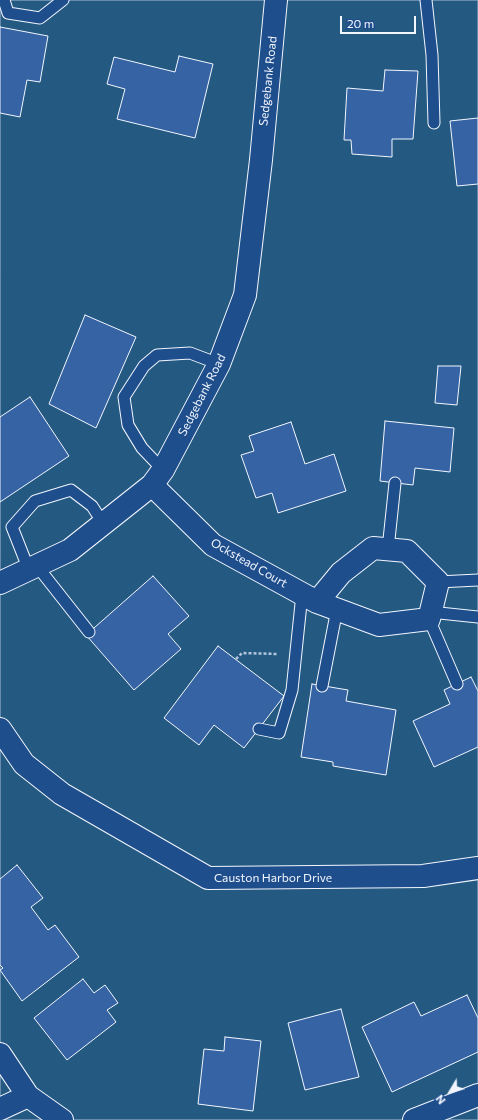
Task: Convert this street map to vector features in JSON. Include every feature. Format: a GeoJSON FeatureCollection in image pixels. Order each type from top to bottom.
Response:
{"type":"FeatureCollection","features":[{"type":"Feature","properties":{"kind":"street","name":"Sedgebank Road"},"geometry":{"type":"LineString","coordinates":[[0,584],[70,550],[157,477],[219,364],[245,295],[276,0]]}},
{"type":"Feature","properties":{"kind":"street","name":"Ockstead Court"},"geometry":{"type":"LineString","coordinates":[[157,477],[213,545],[319,602],[379,625],[429,616]]}},
{"type":"Feature","properties":{"kind":"street"},"geometry":{"type":"LineString","coordinates":[[319,602],[341,573],[373,548],[407,551],[438,582],[429,616]]}},
{"type":"Feature","properties":{"kind":"street","name":"Causton Harbor Drive"},"geometry":{"type":"LineString","coordinates":[[0,729],[24,764],[62,794],[208,878],[423,876],[478,868]]}},
{"type":"Feature","properties":{"kind":"street"},"geometry":{"type":"LineString","coordinates":[[0,1054],[28,1096],[62,1120]]}},
{"type":"Feature","properties":{"kind":"street"},"geometry":{"type":"LineString","coordinates":[[414,1120],[478,1095]]}},
{"type":"Feature","properties":{"kind":"street"},"geometry":{"type":"LineString","coordinates":[[0,1109],[28,1096]]}},
{"type":"Feature","properties":{"kind":"lane"},"geometry":{"type":"LineString","coordinates":[[4,0],[8,13],[40,18],[63,0]]}},
{"type":"Feature","properties":{"kind":"lane"},"geometry":{"type":"LineString","coordinates":[[426,0],[432,54],[434,123]]}},
{"type":"Feature","properties":{"kind":"lane"},"geometry":{"type":"LineString","coordinates":[[157,477],[142,448],[128,426],[124,397],[144,366],[157,355],[190,353],[219,364]]}},
{"type":"Feature","properties":{"kind":"lane"},"geometry":{"type":"LineString","coordinates":[[388,549],[395,483]]}},
{"type":"Feature","properties":{"kind":"lane"},"geometry":{"type":"LineString","coordinates":[[89,632],[33,568],[12,527],[36,502],[71,490],[92,506],[103,523]]}},
{"type":"Feature","properties":{"kind":"lane"},"geometry":{"type":"LineString","coordinates":[[438,582],[478,580]]}},
{"type":"Feature","properties":{"kind":"lane"},"geometry":{"type":"LineString","coordinates":[[258,729],[279,733],[292,690],[295,655],[319,602]]}},
{"type":"Feature","properties":{"kind":"lane"},"geometry":{"type":"LineString","coordinates":[[319,602],[322,686]]}},
{"type":"Feature","properties":{"kind":"lane"},"geometry":{"type":"LineString","coordinates":[[457,684],[429,616],[478,617]]}},
{"type":"Feature","properties":{"kind":"path"},"geometry":{"type":"LineString","coordinates":[[236,659],[242,653],[295,655]]}},
{"type":"Feature","properties":{"kind":"shaded area"},"geometry":{"type":"Polygon","coordinates":[[[0,0],[478,0],[478,1120],[0,1120],[0,0]]]}},
{"type":"Feature","properties":{"kind":"building"},"geometry":{"type":"Polygon","coordinates":[[[0,27],[48,36],[40,82],[27,80],[20,117],[0,113],[0,27]]]}},
{"type":"Feature","properties":{"kind":"building"},"geometry":{"type":"Polygon","coordinates":[[[179,56],[213,64],[195,138],[117,119],[125,89],[107,84],[114,57],[175,72],[179,56]]]}},
{"type":"Feature","properties":{"kind":"building"},"geometry":{"type":"Polygon","coordinates":[[[385,70],[418,71],[413,139],[392,139],[392,157],[352,154],[351,140],[344,140],[347,88],[383,91],[385,70]]]}},
{"type":"Feature","properties":{"kind":"building"},"geometry":{"type":"Polygon","coordinates":[[[478,118],[478,184],[457,186],[450,121],[478,118]]]}},
{"type":"Feature","properties":{"kind":"building"},"geometry":{"type":"Polygon","coordinates":[[[85,315],[136,337],[96,428],[49,404],[85,315]]]}},
{"type":"Feature","properties":{"kind":"building"},"geometry":{"type":"Polygon","coordinates":[[[438,366],[461,366],[457,405],[435,403],[438,366]]]}},
{"type":"Feature","properties":{"kind":"building"},"geometry":{"type":"Polygon","coordinates":[[[30,397],[69,456],[0,502],[0,417],[30,397]]]}},
{"type":"Feature","properties":{"kind":"building"},"geometry":{"type":"Polygon","coordinates":[[[385,421],[454,428],[450,472],[415,468],[413,485],[380,481],[385,421]]]}},
{"type":"Feature","properties":{"kind":"building"},"geometry":{"type":"Polygon","coordinates":[[[291,422],[305,464],[334,454],[346,491],[278,513],[272,493],[256,498],[241,455],[254,451],[249,436],[291,422]]]}},
{"type":"Feature","properties":{"kind":"building"},"geometry":{"type":"Polygon","coordinates":[[[153,576],[189,616],[168,634],[181,649],[134,690],[86,635],[153,576]]]}},
{"type":"Feature","properties":{"kind":"building"},"geometry":{"type":"Polygon","coordinates":[[[218,646],[284,696],[244,748],[214,725],[199,745],[164,718],[218,646]]]}},
{"type":"Feature","properties":{"kind":"building"},"geometry":{"type":"Polygon","coordinates":[[[471,677],[478,691],[478,747],[434,767],[413,721],[450,704],[444,690],[471,677]]]}},
{"type":"Feature","properties":{"kind":"building"},"geometry":{"type":"Polygon","coordinates":[[[312,684],[348,690],[346,701],[396,710],[386,775],[333,766],[333,762],[301,757],[312,684]]]}},
{"type":"Feature","properties":{"kind":"building"},"geometry":{"type":"Polygon","coordinates":[[[17,865],[43,898],[31,907],[48,930],[55,925],[79,957],[22,1001],[0,970],[3,968],[0,965],[0,879],[17,865]]]}},
{"type":"Feature","properties":{"kind":"building"},"geometry":{"type":"Polygon","coordinates":[[[83,979],[94,993],[105,985],[118,1003],[107,1010],[116,1022],[67,1060],[34,1018],[83,979]]]}},
{"type":"Feature","properties":{"kind":"building"},"geometry":{"type":"Polygon","coordinates":[[[467,995],[478,1018],[478,1052],[392,1092],[362,1027],[414,1002],[421,1016],[467,995]]]}},
{"type":"Feature","properties":{"kind":"building"},"geometry":{"type":"Polygon","coordinates":[[[341,1009],[359,1077],[305,1090],[288,1023],[341,1009]]]}},
{"type":"Feature","properties":{"kind":"building"},"geometry":{"type":"Polygon","coordinates":[[[225,1037],[261,1041],[253,1111],[198,1104],[204,1049],[224,1051],[225,1037]]]}}]}
